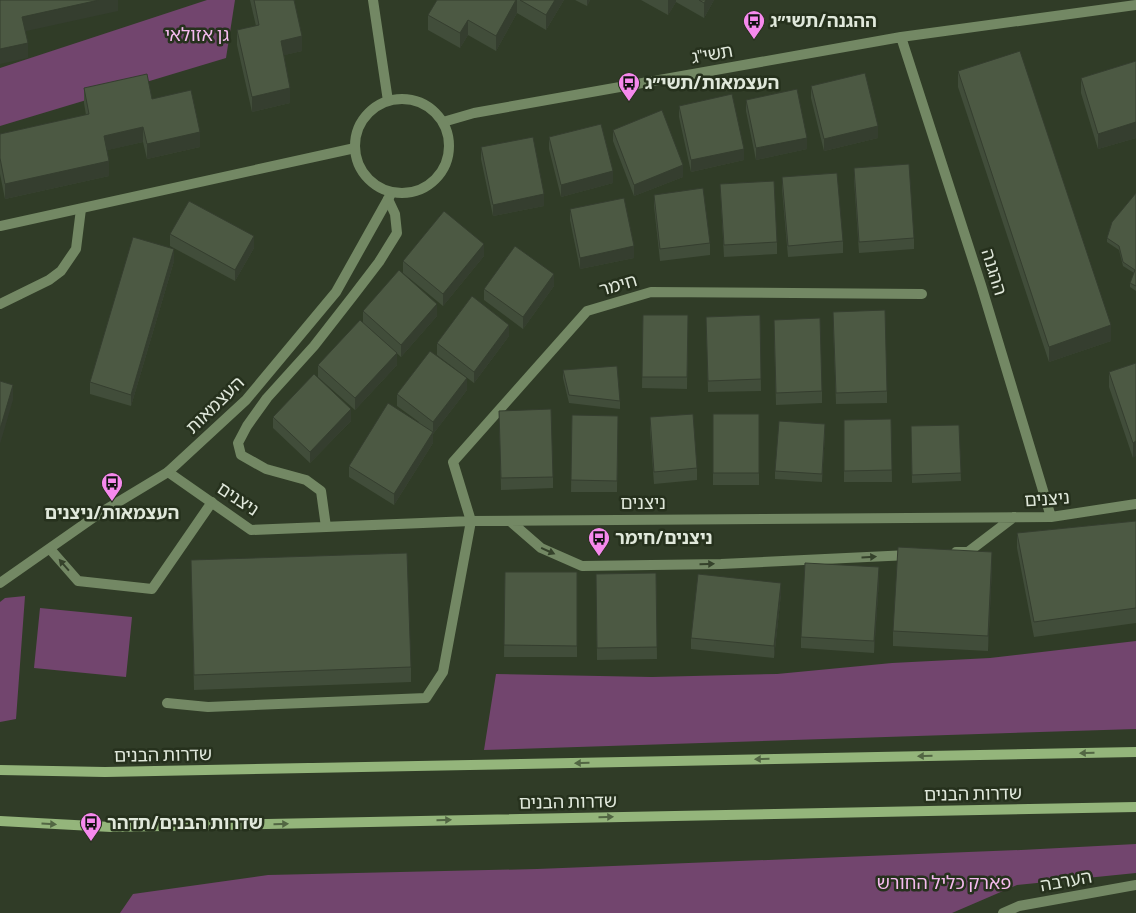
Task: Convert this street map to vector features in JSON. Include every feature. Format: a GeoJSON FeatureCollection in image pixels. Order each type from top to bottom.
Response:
{"type":"FeatureCollection","features":[{"type":"Feature","properties":{"kind":"main road","name":"שדרות הבנים"},"geometry":{"type":"LineString","coordinates":[[0,770],[115,772],[1136,752]]}},
{"type":"Feature","properties":{"kind":"main road","name":"שדרות הבנים"},"geometry":{"type":"LineString","coordinates":[[0,821],[111,827],[1136,807]]}},
{"type":"Feature","properties":{"kind":"street"},"geometry":{"type":"LineString","coordinates":[[373,0],[388,101]]}},
{"type":"Feature","properties":{"kind":"street","name":"תשי\"ג"},"geometry":{"type":"LineString","coordinates":[[443,122],[474,113],[901,37],[1136,5]]}},
{"type":"Feature","properties":{"kind":"street","name":"ההגנה"},"geometry":{"type":"LineString","coordinates":[[901,37],[981,285],[1050,517]]}},
{"type":"Feature","properties":{"kind":"street"},"geometry":{"type":"LineString","coordinates":[[326,526],[321,491],[306,480],[266,470],[240,455],[238,443],[247,426],[267,398],[314,346],[384,254],[397,233],[390,195],[366,176],[358,163],[356,148],[357,133],[364,119],[375,108],[388,101],[404,98],[419,102],[433,110],[443,122],[449,136],[449,152],[445,167],[436,179],[422,188],[408,193],[390,195]]}},
{"type":"Feature","properties":{"kind":"street"},"geometry":{"type":"LineString","coordinates":[[0,226],[356,148]]}},
{"type":"Feature","properties":{"kind":"street","name":"העצמאות"},"geometry":{"type":"LineString","coordinates":[[0,583],[100,514],[168,472],[246,400],[336,292],[390,195]]}},
{"type":"Feature","properties":{"kind":"street"},"geometry":{"type":"LineString","coordinates":[[0,304],[49,280],[61,271],[76,248],[81,208]]}},
{"type":"Feature","properties":{"kind":"street","name":"חימר"},"geometry":{"type":"LineString","coordinates":[[471,521],[452,462],[587,311],[651,292],[922,294]]}},
{"type":"Feature","properties":{"kind":"street","name":"ניצנים"},"geometry":{"type":"LineString","coordinates":[[168,472],[251,530],[510,520],[1050,517],[1136,504]]}},
{"type":"Feature","properties":{"kind":"street"},"geometry":{"type":"LineString","coordinates":[[50,549],[78,581],[152,589],[212,502]]}},
{"type":"Feature","properties":{"kind":"street"},"geometry":{"type":"LineString","coordinates":[[948,553],[968,552],[1014,517]]}},
{"type":"Feature","properties":{"kind":"street"},"geometry":{"type":"LineString","coordinates":[[510,520],[541,548],[582,566],[721,564],[919,554]]}},
{"type":"Feature","properties":{"kind":"street"},"geometry":{"type":"LineString","coordinates":[[167,704],[208,707],[426,698],[443,672],[471,521]]}},
{"type":"Feature","properties":{"kind":"street","name":"הערבה"},"geometry":{"type":"LineString","coordinates":[[1003,913],[1019,906],[1136,885]]}},
{"type":"Feature","properties":{"kind":"green space","name":"גן אזולאי"},"geometry":{"type":"Polygon","coordinates":[[[207,0],[235,0],[226,58],[0,126],[0,68],[207,0]]]}},
{"type":"Feature","properties":{"kind":"green space"},"geometry":{"type":"Polygon","coordinates":[[[25,596],[16,719],[0,722],[0,602],[5,598],[25,596]]]}},
{"type":"Feature","properties":{"kind":"green space"},"geometry":{"type":"Polygon","coordinates":[[[40,608],[132,617],[126,677],[34,668],[40,608]]]}},
{"type":"Feature","properties":{"kind":"green space"},"geometry":{"type":"Polygon","coordinates":[[[1136,641],[1136,729],[484,750],[496,674],[652,677],[777,674],[892,663],[990,658],[1136,641]]]}},
{"type":"Feature","properties":{"kind":"green space","name":"פארק כליל החורש"},"geometry":{"type":"Polygon","coordinates":[[[1136,844],[1136,873],[1017,885],[952,913],[120,913],[133,894],[268,875],[537,869],[1136,844]]]}},
{"type":"Feature","properties":{"kind":"building"},"geometry":{"type":"Polygon","coordinates":[[[0,0],[99,0],[22,17],[28,43],[0,49],[0,0]]]}},
{"type":"Feature","properties":{"kind":"building"},"geometry":{"type":"Polygon","coordinates":[[[254,0],[294,0],[302,36],[281,41],[290,88],[252,97],[237,30],[259,25],[254,0]]]}},
{"type":"Feature","properties":{"kind":"building"},"geometry":{"type":"Polygon","coordinates":[[[437,0],[516,0],[496,36],[468,20],[460,33],[428,15],[437,0]]]}},
{"type":"Feature","properties":{"kind":"building"},"geometry":{"type":"Polygon","coordinates":[[[520,0],[555,0],[546,15],[520,0]]]}},
{"type":"Feature","properties":{"kind":"building"},"geometry":{"type":"Polygon","coordinates":[[[1020,51],[1111,325],[1049,347],[958,71],[1020,51]]]}},
{"type":"Feature","properties":{"kind":"building"},"geometry":{"type":"Polygon","coordinates":[[[1136,61],[1136,122],[1098,134],[1081,78],[1136,61]]]}},
{"type":"Feature","properties":{"kind":"building"},"geometry":{"type":"Polygon","coordinates":[[[865,73],[878,126],[824,139],[811,86],[865,73]]]}},
{"type":"Feature","properties":{"kind":"building"},"geometry":{"type":"Polygon","coordinates":[[[147,74],[152,99],[191,90],[200,132],[147,144],[143,127],[104,136],[109,161],[5,184],[0,158],[0,134],[89,114],[84,88],[147,74]]]}},
{"type":"Feature","properties":{"kind":"building"},"geometry":{"type":"Polygon","coordinates":[[[797,89],[807,138],[756,148],[746,100],[797,89]]]}},
{"type":"Feature","properties":{"kind":"building"},"geometry":{"type":"Polygon","coordinates":[[[732,94],[744,149],[691,160],[679,106],[732,94]]]}},
{"type":"Feature","properties":{"kind":"building"},"geometry":{"type":"Polygon","coordinates":[[[662,110],[683,165],[634,185],[613,130],[662,110]]]}},
{"type":"Feature","properties":{"kind":"building"},"geometry":{"type":"Polygon","coordinates":[[[601,124],[613,171],[561,185],[549,137],[601,124]]]}},
{"type":"Feature","properties":{"kind":"building"},"geometry":{"type":"Polygon","coordinates":[[[533,137],[544,194],[493,205],[481,147],[533,137]]]}},
{"type":"Feature","properties":{"kind":"building"},"geometry":{"type":"Polygon","coordinates":[[[909,164],[914,238],[859,242],[854,168],[909,164]]]}},
{"type":"Feature","properties":{"kind":"building"},"geometry":{"type":"Polygon","coordinates":[[[837,173],[843,241],[788,246],[782,177],[837,173]]]}},
{"type":"Feature","properties":{"kind":"building"},"geometry":{"type":"Polygon","coordinates":[[[774,181],[777,242],[724,245],[720,184],[774,181]]]}},
{"type":"Feature","properties":{"kind":"building"},"geometry":{"type":"Polygon","coordinates":[[[703,188],[710,243],[660,249],[654,195],[703,188]]]}},
{"type":"Feature","properties":{"kind":"building"},"geometry":{"type":"Polygon","coordinates":[[[1136,193],[1136,286],[1130,283],[1135,270],[1123,262],[1119,246],[1107,238],[1112,222],[1136,193]]]}},
{"type":"Feature","properties":{"kind":"building"},"geometry":{"type":"Polygon","coordinates":[[[624,198],[634,246],[580,258],[570,209],[624,198]]]}},
{"type":"Feature","properties":{"kind":"building"},"geometry":{"type":"Polygon","coordinates":[[[189,201],[254,236],[235,270],[170,234],[189,201]]]}},
{"type":"Feature","properties":{"kind":"building"},"geometry":{"type":"Polygon","coordinates":[[[444,211],[484,244],[443,294],[403,261],[444,211]]]}},
{"type":"Feature","properties":{"kind":"building"},"geometry":{"type":"Polygon","coordinates":[[[133,237],[174,249],[131,395],[90,382],[133,237]]]}},
{"type":"Feature","properties":{"kind":"building"},"geometry":{"type":"Polygon","coordinates":[[[515,246],[554,274],[523,317],[484,289],[515,246]]]}},
{"type":"Feature","properties":{"kind":"building"},"geometry":{"type":"Polygon","coordinates":[[[399,270],[437,304],[401,345],[363,311],[399,270]]]}},
{"type":"Feature","properties":{"kind":"building"},"geometry":{"type":"Polygon","coordinates":[[[472,296],[509,325],[474,372],[437,343],[472,296]]]}},
{"type":"Feature","properties":{"kind":"building"},"geometry":{"type":"Polygon","coordinates":[[[885,310],[887,391],[836,393],[833,312],[885,310]]]}},
{"type":"Feature","properties":{"kind":"building"},"geometry":{"type":"Polygon","coordinates":[[[643,315],[688,315],[687,377],[642,377],[643,315]]]}},
{"type":"Feature","properties":{"kind":"building"},"geometry":{"type":"Polygon","coordinates":[[[760,315],[761,379],[708,381],[706,317],[760,315]]]}},
{"type":"Feature","properties":{"kind":"building"},"geometry":{"type":"Polygon","coordinates":[[[820,318],[822,391],[776,393],[774,320],[820,318]]]}},
{"type":"Feature","properties":{"kind":"building"},"geometry":{"type":"Polygon","coordinates":[[[360,320],[397,353],[355,398],[318,365],[360,320]]]}},
{"type":"Feature","properties":{"kind":"building"},"geometry":{"type":"Polygon","coordinates":[[[430,351],[467,378],[433,422],[397,394],[430,351]]]}},
{"type":"Feature","properties":{"kind":"building"},"geometry":{"type":"Polygon","coordinates":[[[1136,363],[1136,441],[1133,443],[1109,372],[1136,363]]]}},
{"type":"Feature","properties":{"kind":"building"},"geometry":{"type":"Polygon","coordinates":[[[617,366],[620,401],[569,395],[563,370],[617,366]]]}},
{"type":"Feature","properties":{"kind":"building"},"geometry":{"type":"Polygon","coordinates":[[[314,374],[351,409],[310,452],[273,417],[314,374]]]}},
{"type":"Feature","properties":{"kind":"building"},"geometry":{"type":"Polygon","coordinates":[[[0,381],[13,385],[0,429],[0,381]]]}},
{"type":"Feature","properties":{"kind":"building"},"geometry":{"type":"Polygon","coordinates":[[[388,403],[433,432],[394,494],[349,466],[388,403]]]}},
{"type":"Feature","properties":{"kind":"building"},"geometry":{"type":"Polygon","coordinates":[[[551,409],[553,477],[501,478],[499,411],[551,409]]]}},
{"type":"Feature","properties":{"kind":"building"},"geometry":{"type":"Polygon","coordinates":[[[693,414],[697,468],[654,472],[650,417],[693,414]]]}},
{"type":"Feature","properties":{"kind":"building"},"geometry":{"type":"Polygon","coordinates":[[[713,414],[759,414],[759,473],[713,473],[713,414]]]}},
{"type":"Feature","properties":{"kind":"building"},"geometry":{"type":"Polygon","coordinates":[[[572,415],[618,416],[617,481],[571,480],[572,415]]]}},
{"type":"Feature","properties":{"kind":"building"},"geometry":{"type":"Polygon","coordinates":[[[891,419],[892,470],[844,471],[844,420],[891,419]]]}},
{"type":"Feature","properties":{"kind":"building"},"geometry":{"type":"Polygon","coordinates":[[[779,421],[825,424],[822,474],[775,471],[779,421]]]}},
{"type":"Feature","properties":{"kind":"building"},"geometry":{"type":"Polygon","coordinates":[[[959,425],[961,473],[912,475],[911,426],[959,425]]]}},
{"type":"Feature","properties":{"kind":"building"},"geometry":{"type":"Polygon","coordinates":[[[1136,521],[1136,608],[1034,622],[1017,533],[1136,521]]]}},
{"type":"Feature","properties":{"kind":"building"},"geometry":{"type":"Polygon","coordinates":[[[898,547],[992,552],[988,636],[893,631],[898,547]]]}},
{"type":"Feature","properties":{"kind":"building"},"geometry":{"type":"Polygon","coordinates":[[[407,553],[411,667],[194,675],[191,560],[407,553]]]}},
{"type":"Feature","properties":{"kind":"building"},"geometry":{"type":"Polygon","coordinates":[[[805,563],[879,567],[874,641],[801,637],[805,563]]]}},
{"type":"Feature","properties":{"kind":"building"},"geometry":{"type":"Polygon","coordinates":[[[505,572],[577,572],[577,646],[504,645],[505,572]]]}},
{"type":"Feature","properties":{"kind":"building"},"geometry":{"type":"Polygon","coordinates":[[[656,573],[657,647],[597,648],[596,574],[656,573]]]}},
{"type":"Feature","properties":{"kind":"building"},"geometry":{"type":"Polygon","coordinates":[[[698,574],[781,583],[774,646],[691,638],[698,574]]]}},
{"type":"Feature","properties":{"kind":"place","name":"ההגנה/תשי״ג"},"geometry":{"type":"Point","coordinates":[754,40]}},
{"type":"Feature","properties":{"kind":"place","name":"העצמאות/תשי״ג"},"geometry":{"type":"Point","coordinates":[629,102]}},
{"type":"Feature","properties":{"kind":"place","name":"העצמאות/ניצנים"},"geometry":{"type":"Point","coordinates":[112,502]}},
{"type":"Feature","properties":{"kind":"place","name":"ניצנים/חימר"},"geometry":{"type":"Point","coordinates":[599,557]}},
{"type":"Feature","properties":{"kind":"place","name":"שדרות הבנים/תדהר"},"geometry":{"type":"Point","coordinates":[91,842]}}]}
